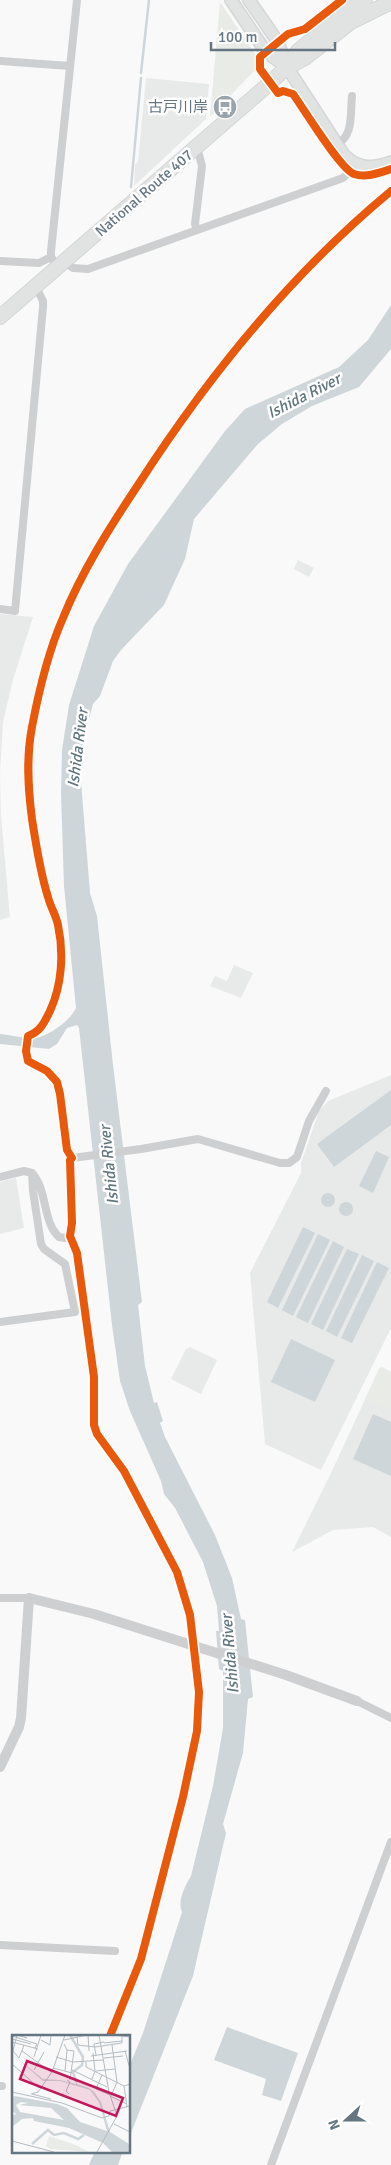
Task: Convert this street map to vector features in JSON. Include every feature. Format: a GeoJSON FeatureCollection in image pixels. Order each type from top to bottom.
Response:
{"type":"FeatureCollection","features":[{"type":"Feature","properties":{"kind":"highway","name":"National Route 407"},"geometry":{"type":"LineString","coordinates":[[0,316],[36,287],[58,262],[197,147],[287,67],[298,51],[316,35],[345,12],[365,0]]}},
{"type":"Feature","properties":{"kind":"highway","name":"National Route 407"},"geometry":{"type":"LineString","coordinates":[[287,67],[305,58],[351,22],[391,2]]}},
{"type":"Feature","properties":{"kind":"main road"},"geometry":{"type":"LineString","coordinates":[[231,0],[266,52],[287,67]]}},
{"type":"Feature","properties":{"kind":"main road"},"geometry":{"type":"LineString","coordinates":[[249,0],[278,42],[287,67],[344,155],[356,165],[372,167],[391,162]]}},
{"type":"Feature","properties":{"kind":"street"},"geometry":{"type":"LineString","coordinates":[[58,262],[70,66],[77,0]]}},
{"type":"Feature","properties":{"kind":"street"},"geometry":{"type":"LineString","coordinates":[[0,61],[70,66]]}},
{"type":"Feature","properties":{"kind":"street"},"geometry":{"type":"LineString","coordinates":[[338,145],[346,140],[349,134],[352,96]]}},
{"type":"Feature","properties":{"kind":"street"},"geometry":{"type":"LineString","coordinates":[[197,147],[202,166],[195,224],[197,230]]}},
{"type":"Feature","properties":{"kind":"street"},"geometry":{"type":"LineString","coordinates":[[0,261],[58,262],[73,268],[88,269],[343,178],[356,165]]}},
{"type":"Feature","properties":{"kind":"street"},"geometry":{"type":"LineString","coordinates":[[0,609],[15,611],[43,307],[43,301],[36,287]]}},
{"type":"Feature","properties":{"kind":"street"},"geometry":{"type":"LineString","coordinates":[[0,1177],[24,1171],[32,1173],[41,1188],[52,1229],[59,1238],[65,1238],[70,1236],[72,1223],[70,1160],[74,1157],[134,1150],[198,1139],[280,1163],[294,1162],[313,1113],[326,1091]]}},
{"type":"Feature","properties":{"kind":"street"},"geometry":{"type":"LineString","coordinates":[[0,1322],[75,1312],[65,1264],[44,1249],[39,1238],[32,1173]]}},
{"type":"Feature","properties":{"kind":"street"},"geometry":{"type":"LineString","coordinates":[[0,1598],[29,1598],[68,1606],[273,1670],[357,1701],[391,1718]]}},
{"type":"Feature","properties":{"kind":"street"},"geometry":{"type":"LineString","coordinates":[[0,1767],[19,1727],[21,1718],[29,1598]]}},
{"type":"Feature","properties":{"kind":"street"},"geometry":{"type":"LineString","coordinates":[[271,2165],[391,1842]]}},
{"type":"Feature","properties":{"kind":"street"},"geometry":{"type":"LineString","coordinates":[[0,1945],[115,1951]]}},
{"type":"Feature","properties":{"kind":"shaded area"},"geometry":{"type":"Polygon","coordinates":[[[220,2],[257,57],[258,67],[210,117],[220,2]]]}},
{"type":"Feature","properties":{"kind":"shaded area"},"geometry":{"type":"Polygon","coordinates":[[[146,78],[209,84],[206,119],[134,186],[135,165],[138,162],[146,78]]]}},
{"type":"Feature","properties":{"kind":"shaded area"},"geometry":{"type":"Polygon","coordinates":[[[298,560],[314,568],[309,577],[294,569],[298,560]]]}},
{"type":"Feature","properties":{"kind":"shaded area"},"geometry":{"type":"Polygon","coordinates":[[[0,614],[33,617],[13,680],[3,722],[0,773],[0,614]]]}},
{"type":"Feature","properties":{"kind":"shaded area"},"geometry":{"type":"Polygon","coordinates":[[[0,773],[1,816],[10,917],[0,920],[0,773]]]}},
{"type":"Feature","properties":{"kind":"shaded area"},"geometry":{"type":"Polygon","coordinates":[[[234,965],[253,973],[241,998],[210,986],[215,976],[227,981],[234,965]]]}},
{"type":"Feature","properties":{"kind":"shaded area"},"geometry":{"type":"Polygon","coordinates":[[[391,1075],[391,1328],[321,1470],[265,1444],[250,1273],[301,1173],[301,1163],[319,1111],[328,1101],[391,1075]]]}},
{"type":"Feature","properties":{"kind":"shaded area"},"geometry":{"type":"Polygon","coordinates":[[[16,1178],[24,1228],[0,1234],[0,1182],[16,1178]]]}},
{"type":"Feature","properties":{"kind":"shaded area"},"geometry":{"type":"Polygon","coordinates":[[[190,1347],[217,1360],[201,1394],[171,1379],[186,1349],[190,1347]]]}},
{"type":"Feature","properties":{"kind":"shaded area"},"geometry":{"type":"Polygon","coordinates":[[[382,1367],[391,1372],[391,1537],[373,1527],[333,1530],[292,1552],[379,1369],[382,1367]]]}},
{"type":"Feature","properties":{"kind":"shaded area"},"geometry":{"type":"Polygon","coordinates":[[[382,1367],[391,1372],[391,1410],[365,1399],[379,1369],[382,1367]]]}},
{"type":"Feature","properties":{"kind":"water","name":"Ishida River"},"geometry":{"type":"Polygon","coordinates":[[[391,305],[391,349],[359,387],[312,406],[282,424],[258,444],[194,519],[185,559],[164,605],[113,661],[100,696],[93,704],[85,734],[80,769],[90,893],[97,916],[142,1302],[138,1305],[145,1366],[154,1403],[157,1402],[163,1421],[160,1423],[165,1437],[215,1535],[232,1578],[241,1619],[245,1620],[253,1697],[248,1699],[243,1753],[223,1824],[226,1833],[193,1976],[130,2135],[130,2065],[143,2033],[182,1912],[181,1898],[191,1876],[213,1786],[223,1728],[223,1671],[219,1669],[216,1631],[219,1631],[217,1606],[203,1562],[175,1508],[164,1494],[161,1481],[130,1411],[120,1381],[79,1028],[77,1025],[67,1028],[57,1044],[49,1049],[0,1044],[0,1034],[28,1038],[44,1035],[64,1023],[76,1008],[64,886],[61,794],[62,750],[69,705],[94,626],[128,564],[225,431],[245,409],[339,367],[368,340],[391,305]]]}},
{"type":"Feature","properties":{"kind":"water"},"geometry":{"type":"Polygon","coordinates":[[[391,1090],[391,1125],[334,1167],[317,1144],[391,1090]]]}},
{"type":"Feature","properties":{"kind":"water"},"geometry":{"type":"Polygon","coordinates":[[[376,1151],[389,1157],[373,1193],[359,1186],[376,1151]]]}},
{"type":"Feature","properties":{"kind":"water"},"geometry":{"type":"Polygon","coordinates":[[[325,1193],[331,1193],[335,1200],[331,1207],[325,1207],[321,1203],[321,1197],[325,1193]]]}},
{"type":"Feature","properties":{"kind":"water"},"geometry":{"type":"Polygon","coordinates":[[[343,1202],[349,1202],[353,1209],[349,1216],[343,1216],[339,1212],[339,1206],[343,1202]]]}},
{"type":"Feature","properties":{"kind":"water"},"geometry":{"type":"Polygon","coordinates":[[[303,1227],[315,1233],[278,1308],[267,1302],[303,1227]]]}},
{"type":"Feature","properties":{"kind":"water"},"geometry":{"type":"Polygon","coordinates":[[[318,1234],[330,1240],[293,1316],[282,1310],[318,1234]]]}},
{"type":"Feature","properties":{"kind":"water"},"geometry":{"type":"Polygon","coordinates":[[[333,1241],[344,1247],[308,1323],[296,1317],[333,1241]]]}},
{"type":"Feature","properties":{"kind":"water"},"geometry":{"type":"Polygon","coordinates":[[[347,1249],[359,1254],[323,1330],[311,1324],[347,1249]]]}},
{"type":"Feature","properties":{"kind":"water"},"geometry":{"type":"Polygon","coordinates":[[[362,1255],[374,1261],[337,1337],[326,1331],[362,1255]]]}},
{"type":"Feature","properties":{"kind":"water"},"geometry":{"type":"Polygon","coordinates":[[[377,1262],[389,1268],[352,1343],[341,1338],[377,1262]]]}},
{"type":"Feature","properties":{"kind":"water"},"geometry":{"type":"Polygon","coordinates":[[[291,1339],[335,1360],[315,1402],[271,1382],[291,1339]]]}},
{"type":"Feature","properties":{"kind":"water"},"geometry":{"type":"Polygon","coordinates":[[[373,1414],[391,1422],[391,1476],[353,1459],[373,1414]]]}},
{"type":"Feature","properties":{"kind":"water"},"geometry":{"type":"Polygon","coordinates":[[[227,2027],[298,2053],[281,2101],[262,2095],[266,2079],[214,2060],[227,2027]]]}},
{"type":"Feature","properties":{"kind":"water"},"geometry":{"type":"Polygon","coordinates":[[[95,2152],[123,2152],[118,2165],[89,2165],[95,2152]]]}},
{"type":"Feature","properties":{"kind":"waterway"},"geometry":{"type":"LineString","coordinates":[[141,73],[149,0]]}},
{"type":"Feature","properties":{"kind":"waterway"},"geometry":{"type":"LineString","coordinates":[[131,187],[141,78]]}},
{"type":"Feature","properties":{"kind":"cycle path"},"geometry":{"type":"LineString","coordinates":[[342,0],[305,29],[288,34],[260,57],[260,69],[278,93],[283,91],[293,94],[331,150],[348,170],[354,174],[372,175],[391,169]]}},
{"type":"Feature","properties":{"kind":"cycle path"},"geometry":{"type":"LineString","coordinates":[[110,2035],[141,1959],[183,1797],[197,1731],[199,1692],[190,1615],[177,1572],[124,1471],[97,1434],[94,1425],[94,1377],[77,1253],[70,1236],[72,1223],[70,1160],[72,1158],[67,1150],[57,1082],[47,1071],[28,1061],[26,1051],[28,1036],[42,1026],[50,1011],[57,991],[61,969],[58,925],[43,878],[32,819],[28,773],[30,739],[41,685],[58,631],[88,566],[128,501],[193,405],[254,328],[320,256],[391,191]]}},
{"type":"Feature","properties":{"kind":"place","name":"古戸川岸"},"geometry":{"type":"Point","coordinates":[225,107]}}]}
